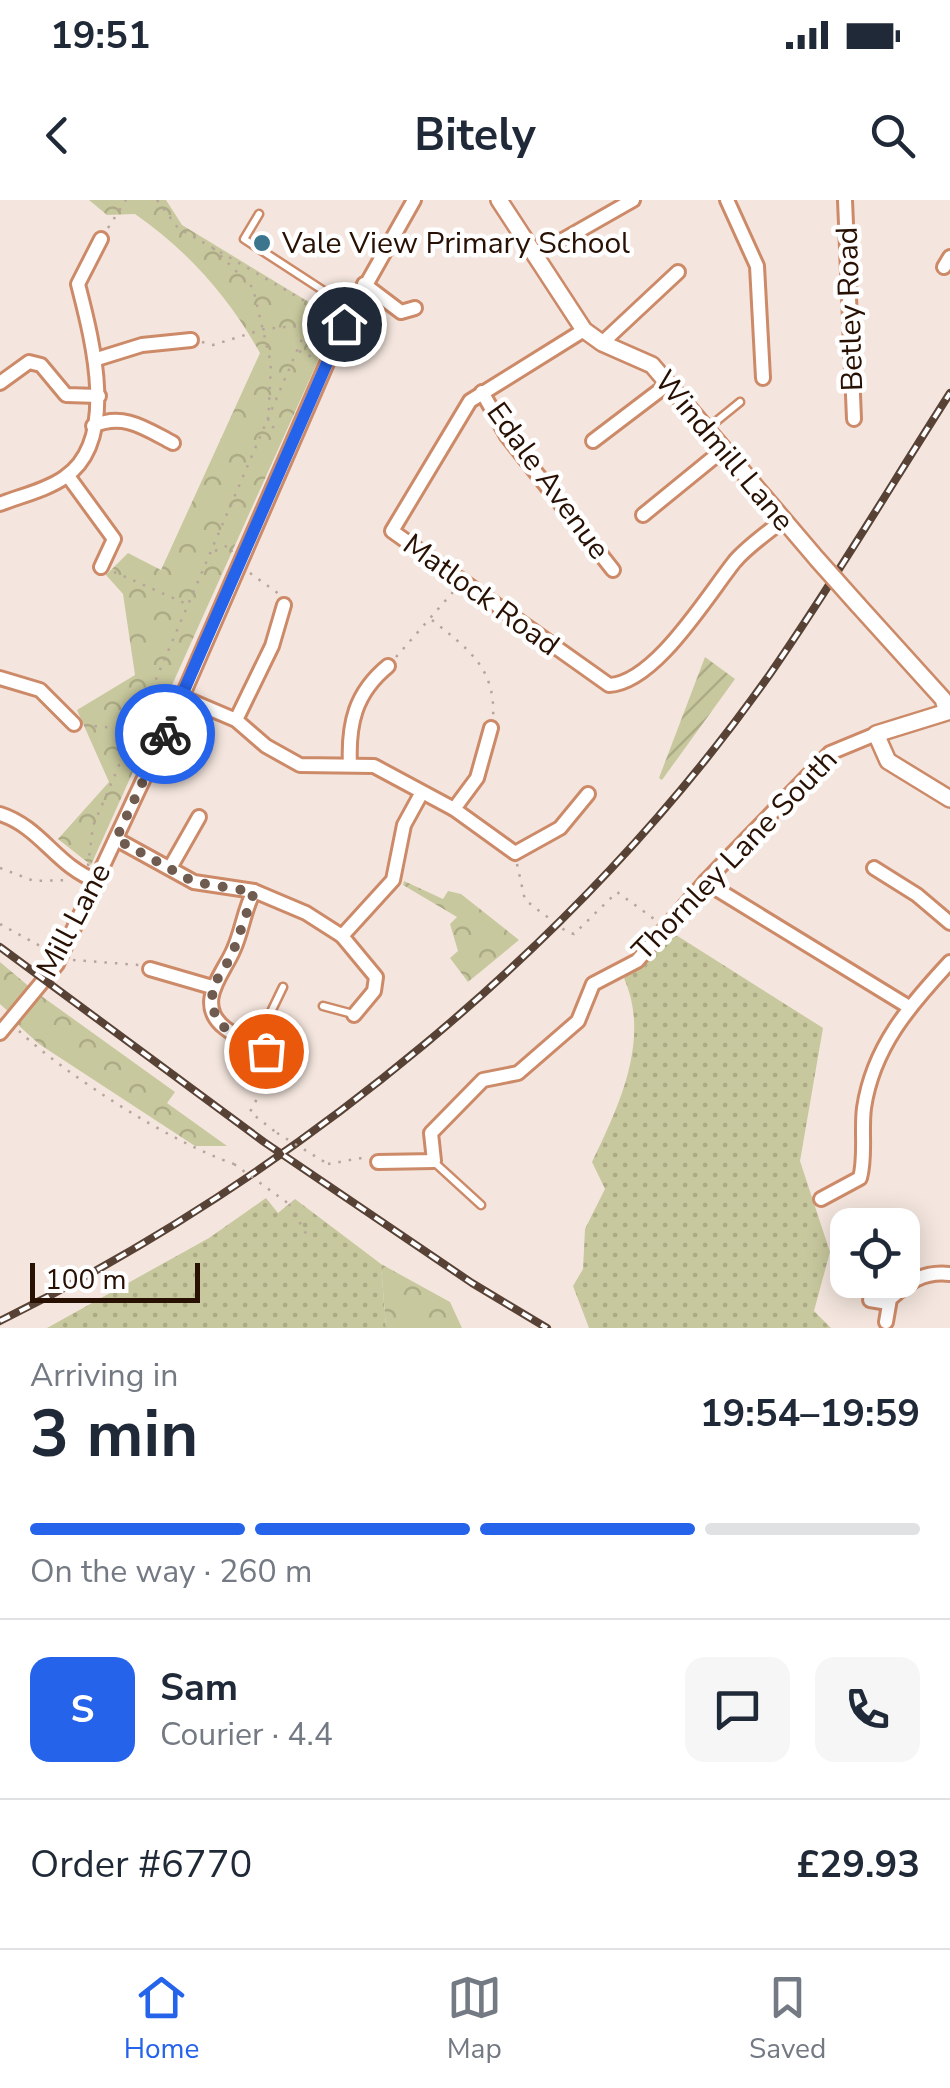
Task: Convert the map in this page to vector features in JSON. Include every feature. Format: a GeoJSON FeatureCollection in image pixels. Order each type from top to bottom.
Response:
{"type":"FeatureCollection","features":[{"type":"Feature","properties":{"kind":"street","name":"Mill Lane"},"geometry":{"type":"LineString","coordinates":[[5,1028],[57,964],[92,879],[116,839],[182,697],[344,324],[414,200]]}},
{"type":"Feature","properties":{"kind":"street","name":"Windmill Lane"},"geometry":{"type":"LineString","coordinates":[[499,200],[584,330],[602,343],[652,365],[816,560],[943,699],[948,712]]}},
{"type":"Feature","properties":{"kind":"street"},"geometry":{"type":"LineString","coordinates":[[554,246],[633,200]]}},
{"type":"Feature","properties":{"kind":"street"},"geometry":{"type":"LineString","coordinates":[[727,200],[757,266],[763,378]]}},
{"type":"Feature","properties":{"kind":"street","name":"Betley Road"},"geometry":{"type":"LineString","coordinates":[[846,200],[854,418]]}},
{"type":"Feature","properties":{"kind":"street"},"geometry":{"type":"LineString","coordinates":[[0,504],[68,476],[86,448],[99,396],[96,359],[78,284],[101,239]]}},
{"type":"Feature","properties":{"kind":"street"},"geometry":{"type":"LineString","coordinates":[[602,343],[678,272]]}},
{"type":"Feature","properties":{"kind":"street"},"geometry":{"type":"LineString","coordinates":[[364,284],[408,310],[402,329]]}},
{"type":"Feature","properties":{"kind":"street","name":"Matlock Road"},"geometry":{"type":"LineString","coordinates":[[584,330],[470,401],[392,532],[610,685],[625,684],[638,675],[693,619],[738,558],[783,520]]}},
{"type":"Feature","properties":{"kind":"street"},"geometry":{"type":"LineString","coordinates":[[96,359],[142,345],[191,340]]}},
{"type":"Feature","properties":{"kind":"street"},"geometry":{"type":"LineString","coordinates":[[0,384],[28,362],[41,364],[66,395],[99,396]]}},
{"type":"Feature","properties":{"kind":"street"},"geometry":{"type":"LineString","coordinates":[[593,442],[668,384]]}},
{"type":"Feature","properties":{"kind":"street","name":"Edale Avenue"},"geometry":{"type":"LineString","coordinates":[[482,392],[507,436],[613,570]]}},
{"type":"Feature","properties":{"kind":"street"},"geometry":{"type":"LineString","coordinates":[[94,426],[106,420],[130,420],[173,443]]}},
{"type":"Feature","properties":{"kind":"street"},"geometry":{"type":"LineString","coordinates":[[643,515],[724,449]]}},
{"type":"Feature","properties":{"kind":"street"},"geometry":{"type":"LineString","coordinates":[[68,476],[114,539],[102,567]]}},
{"type":"Feature","properties":{"kind":"street"},"geometry":{"type":"LineString","coordinates":[[236,720],[272,646],[284,604]]}},
{"type":"Feature","properties":{"kind":"street"},"geometry":{"type":"LineString","coordinates":[[350,765],[352,714],[361,695],[388,666]]}},
{"type":"Feature","properties":{"kind":"street"},"geometry":{"type":"LineString","coordinates":[[0,678],[40,690],[74,724]]}},
{"type":"Feature","properties":{"kind":"street"},"geometry":{"type":"LineString","coordinates":[[182,697],[236,720],[266,746],[300,765],[374,766],[454,809],[515,853],[560,828],[588,794]]}},
{"type":"Feature","properties":{"kind":"street","name":"Thornley Lane South"},"geometry":{"type":"LineString","coordinates":[[434,1161],[431,1132],[483,1080],[518,1072],[578,1021],[593,984],[637,962],[705,882],[830,753],[948,712]]}},
{"type":"Feature","properties":{"kind":"street"},"geometry":{"type":"LineString","coordinates":[[454,809],[477,778],[491,728]]}},
{"type":"Feature","properties":{"kind":"street"},"geometry":{"type":"LineString","coordinates":[[876,734],[888,761],[950,799]]}},
{"type":"Feature","properties":{"kind":"street"},"geometry":{"type":"LineString","coordinates":[[342,936],[393,880],[404,826],[420,794]]}},
{"type":"Feature","properties":{"kind":"street"},"geometry":{"type":"LineString","coordinates":[[0,814],[33,829],[62,862],[92,879]]}},
{"type":"Feature","properties":{"kind":"street"},"geometry":{"type":"LineString","coordinates":[[170,868],[199,818]]}},
{"type":"Feature","properties":{"kind":"street"},"geometry":{"type":"LineString","coordinates":[[116,839],[194,882],[254,892],[306,914],[342,936],[376,977],[374,990],[354,1015]]}},
{"type":"Feature","properties":{"kind":"street"},"geometry":{"type":"LineString","coordinates":[[874,868],[950,923]]}},
{"type":"Feature","properties":{"kind":"street"},"geometry":{"type":"LineString","coordinates":[[705,882],[909,1007]]}},
{"type":"Feature","properties":{"kind":"street"},"geometry":{"type":"LineString","coordinates":[[254,892],[232,955],[212,988],[213,1010],[222,1026],[256,1043],[276,1063]]}},
{"type":"Feature","properties":{"kind":"street"},"geometry":{"type":"LineString","coordinates":[[837,1208],[826,1196],[860,1178],[870,1081],[880,1054],[909,1007],[950,962]]}},
{"type":"Feature","properties":{"kind":"street"},"geometry":{"type":"LineString","coordinates":[[150,969],[212,988]]}},
{"type":"Feature","properties":{"kind":"street"},"geometry":{"type":"LineString","coordinates":[[378,1162],[434,1161]]}},
{"type":"Feature","properties":{"kind":"street"},"geometry":{"type":"LineString","coordinates":[[886,1322],[888,1303],[918,1277],[950,1274]]}},
{"type":"Feature","properties":{"kind":"street"},"geometry":{"type":"LineString","coordinates":[[870,1300],[888,1303]]}},
{"type":"Feature","properties":{"kind":"lane"},"geometry":{"type":"LineString","coordinates":[[259,214],[244,238],[352,309]]}},
{"type":"Feature","properties":{"kind":"lane"},"geometry":{"type":"LineString","coordinates":[[707,429],[740,402]]}},
{"type":"Feature","properties":{"kind":"lane"},"geometry":{"type":"LineString","coordinates":[[256,1043],[283,987]]}},
{"type":"Feature","properties":{"kind":"lane"},"geometry":{"type":"LineString","coordinates":[[323,1006],[354,1015]]}},
{"type":"Feature","properties":{"kind":"lane"},"geometry":{"type":"LineString","coordinates":[[434,1161],[481,1205]]}},
{"type":"Feature","properties":{"kind":"path"},"geometry":{"type":"LineString","coordinates":[[101,239],[126,200]]}},
{"type":"Feature","properties":{"kind":"path"},"geometry":{"type":"LineString","coordinates":[[157,200],[178,228],[344,324]]}},
{"type":"Feature","properties":{"kind":"path"},"geometry":{"type":"LineString","coordinates":[[213,248],[254,288],[271,364],[268,424]]}},
{"type":"Feature","properties":{"kind":"path"},"geometry":{"type":"LineString","coordinates":[[191,340],[213,345],[264,329],[344,324]]}},
{"type":"Feature","properties":{"kind":"path"},"geometry":{"type":"LineString","coordinates":[[0,868],[34,882],[92,879],[93,826],[308,325]]}},
{"type":"Feature","properties":{"kind":"path"},"geometry":{"type":"LineString","coordinates":[[298,351],[329,365]]}},
{"type":"Feature","properties":{"kind":"path"},"geometry":{"type":"LineString","coordinates":[[268,424],[296,441]]}},
{"type":"Feature","properties":{"kind":"path"},"geometry":{"type":"LineString","coordinates":[[102,567],[190,606]]}},
{"type":"Feature","properties":{"kind":"path"},"geometry":{"type":"LineString","coordinates":[[388,666],[432,620],[460,582]]}},
{"type":"Feature","properties":{"kind":"path"},"geometry":{"type":"LineString","coordinates":[[432,620],[481,661],[488,672],[494,705],[491,728]]}},
{"type":"Feature","properties":{"kind":"path"},"geometry":{"type":"LineString","coordinates":[[74,724],[137,730]]}},
{"type":"Feature","properties":{"kind":"path"},"geometry":{"type":"LineString","coordinates":[[515,853],[525,900],[567,932],[574,934],[617,892],[666,928]]}},
{"type":"Feature","properties":{"kind":"path"},"geometry":{"type":"LineString","coordinates":[[5,1028],[177,1140],[234,1164],[289,1204],[308,1237]]}},
{"type":"Feature","properties":{"kind":"path"},"geometry":{"type":"LineString","coordinates":[[276,1063],[250,1112],[328,1164],[363,1154],[378,1162]]}},
{"type":"Feature","properties":{"kind":"green space"},"geometry":{"type":"Polygon","coordinates":[[[89,200],[166,200],[182,225],[332,316],[317,363],[91,865],[58,839],[109,782],[77,710],[135,675],[123,594],[106,575],[128,553],[161,570],[260,353],[221,294],[173,244],[135,214],[107,215],[89,200]]]}},
{"type":"Feature","properties":{"kind":"green space"},"geometry":{"type":"Polygon","coordinates":[[[705,657],[735,679],[662,780],[659,778],[705,657]]]}},
{"type":"Feature","properties":{"kind":"green space"},"geometry":{"type":"Polygon","coordinates":[[[404,881],[443,899],[448,891],[461,894],[519,940],[468,982],[450,958],[458,951],[450,924],[457,917],[403,885],[404,881]]]}},
{"type":"Feature","properties":{"kind":"green space"},"geometry":{"type":"Polygon","coordinates":[[[676,935],[823,1028],[800,1161],[830,1252],[814,1311],[831,1328],[589,1328],[573,1286],[583,1269],[585,1229],[605,1189],[592,1162],[621,1095],[633,1048],[631,1001],[624,978],[676,935]]]}},
{"type":"Feature","properties":{"kind":"green space"},"geometry":{"type":"Polygon","coordinates":[[[0,962],[32,989],[11,1014],[0,1004],[0,962]]]}},
{"type":"Feature","properties":{"kind":"green space"},"geometry":{"type":"Polygon","coordinates":[[[40,995],[175,1092],[167,1103],[227,1146],[195,1146],[39,1044],[17,1024],[40,995]]]}},
{"type":"Feature","properties":{"kind":"green space"},"geometry":{"type":"Polygon","coordinates":[[[266,1198],[278,1213],[295,1199],[381,1264],[386,1328],[47,1328],[209,1238],[266,1198]]]}},
{"type":"Feature","properties":{"kind":"green space"},"geometry":{"type":"Polygon","coordinates":[[[381,1264],[450,1302],[462,1328],[386,1328],[381,1264]]]}},
{"type":"Feature","properties":{"kind":"railway"},"geometry":{"type":"LineString","coordinates":[[0,1321],[110,1262],[218,1196],[323,1124],[424,1044],[520,959],[611,869],[694,774],[770,674],[950,393]]}},
{"type":"Feature","properties":{"kind":"railway"},"geometry":{"type":"LineString","coordinates":[[0,947],[264,1142],[472,1283],[547,1328]]}},
{"type":"Feature","properties":{"kind":"way so far"},"geometry":{"type":"LineString","coordinates":[[165,734],[116,839],[194,882],[254,892],[232,955],[217,972],[212,988],[213,1010],[222,1026],[266,1051]]}},
{"type":"Feature","properties":{"kind":"place","name":"Vale View Primary School"},"geometry":{"type":"Point","coordinates":[262,243]}},
{"type":"Feature","properties":{"kind":"route"},"geometry":{"type":"LineString","coordinates":[[165,734],[264,504],[315,400],[344,324]]}}]}
